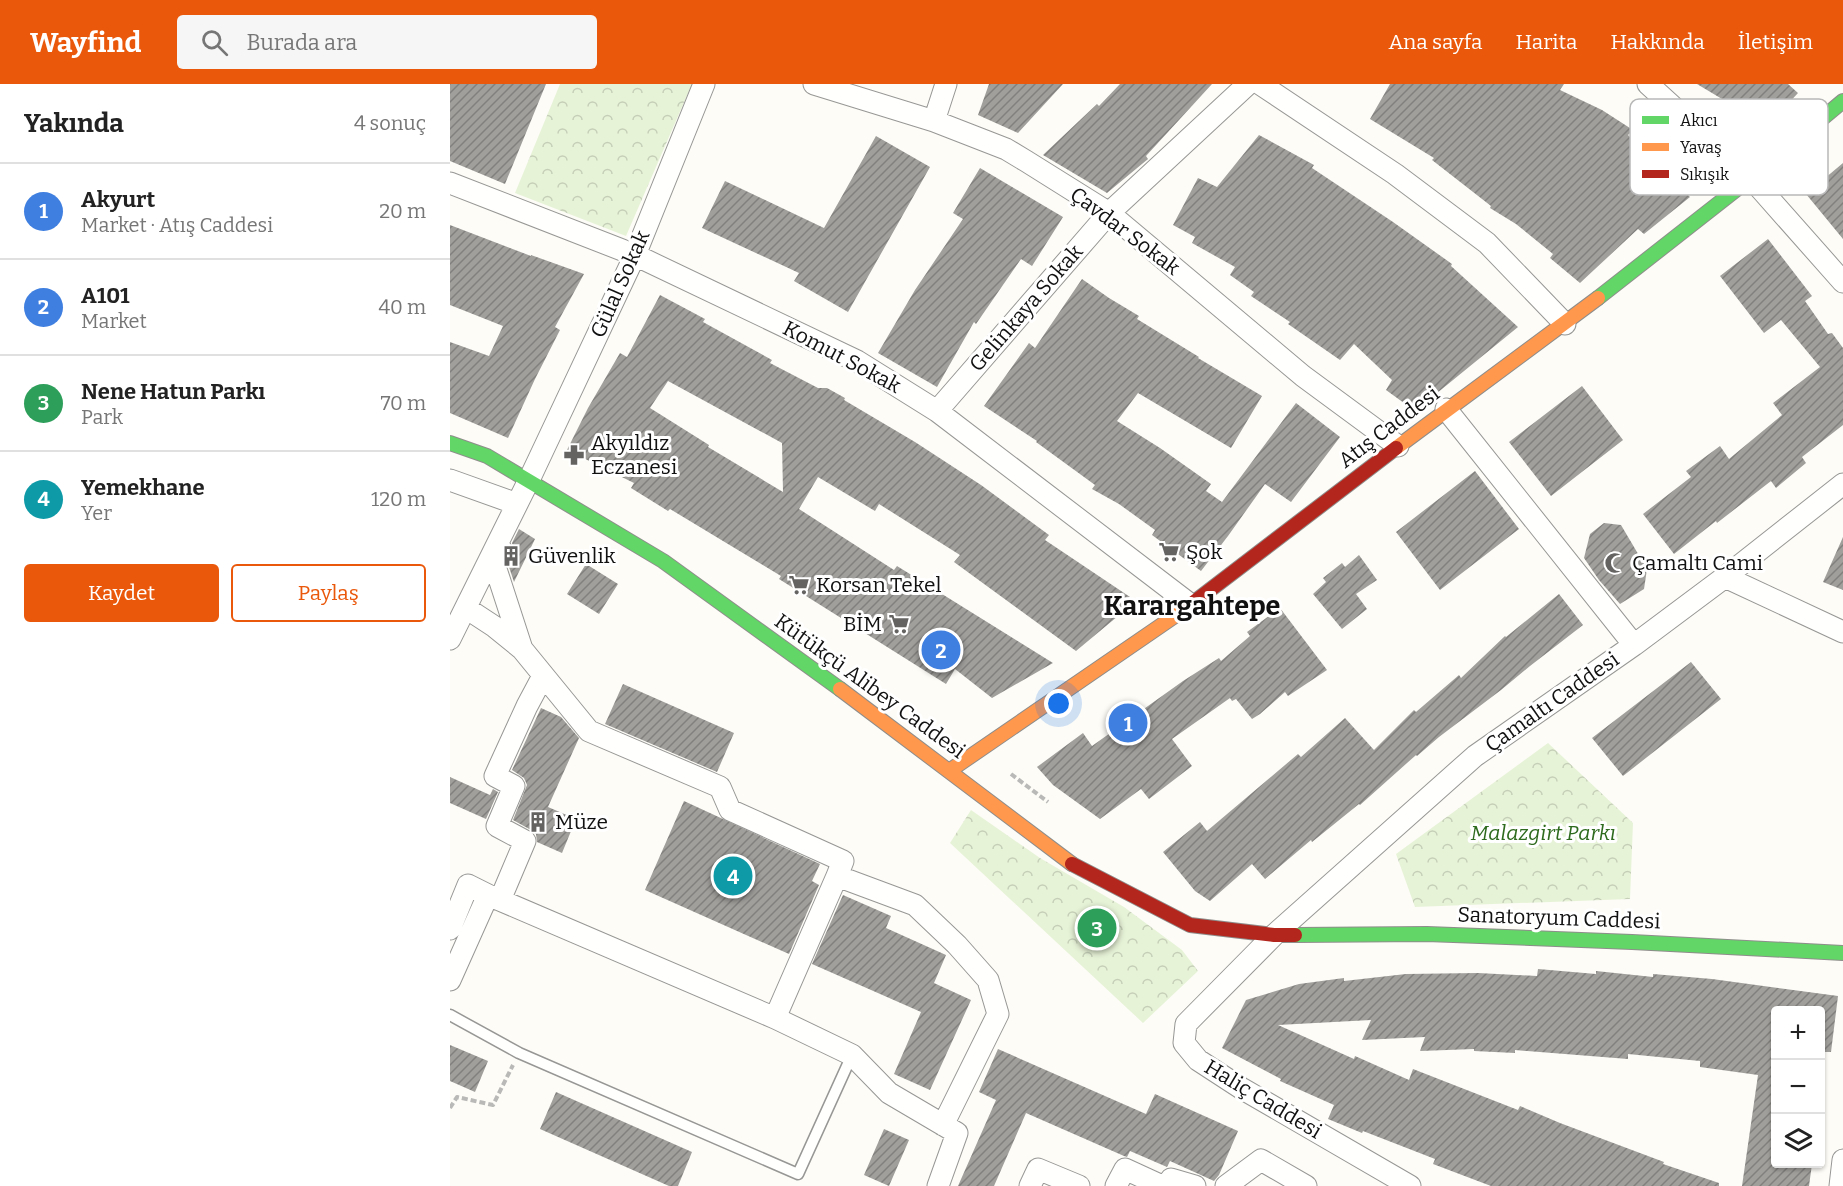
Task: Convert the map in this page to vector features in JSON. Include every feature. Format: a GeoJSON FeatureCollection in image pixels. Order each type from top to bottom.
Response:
{"type":"FeatureCollection","features":[{"type":"Feature","properties":{"kind":"main road","name":"Atış Caddesi"},"geometry":{"type":"LineString","coordinates":[[1828,114],[1843,101]]}},
{"type":"Feature","properties":{"kind":"main road","name":"Atış Caddesi"},"geometry":{"type":"LineString","coordinates":[[949,771],[1191,605],[1446,409],[1565,324],[1729,195]]}},
{"type":"Feature","properties":{"kind":"main road","name":"Kütükçü Alibey Caddesi"},"geometry":{"type":"LineString","coordinates":[[450,443],[487,456],[663,561],[888,724],[1069,862],[1191,924],[1274,935]]}},
{"type":"Feature","properties":{"kind":"main road","name":"Sanatoryum Caddesi"},"geometry":{"type":"LineString","coordinates":[[1274,935],[1438,935],[1843,953]]}},
{"type":"Feature","properties":{"kind":"street","name":"Gülal Sokak"},"geometry":{"type":"LineString","coordinates":[[450,639],[529,480],[635,255],[704,84]]}},
{"type":"Feature","properties":{"kind":"street","name":"Çavdar Sokak"},"geometry":{"type":"LineString","coordinates":[[814,84],[934,121],[1006,149],[1109,213],[1303,376],[1398,446]]}},
{"type":"Feature","properties":{"kind":"street"},"geometry":{"type":"LineString","coordinates":[[934,121],[946,84]]}},
{"type":"Feature","properties":{"kind":"street","name":"Gelinkaya Sokak"},"geometry":{"type":"LineString","coordinates":[[937,411],[1109,213],[1248,84]]}},
{"type":"Feature","properties":{"kind":"street"},"geometry":{"type":"LineString","coordinates":[[1260,84],[1395,174],[1487,243],[1565,324]]}},
{"type":"Feature","properties":{"kind":"street"},"geometry":{"type":"LineString","coordinates":[[1648,84],[1664,99]]}},
{"type":"Feature","properties":{"kind":"street","name":"Komut Sokak"},"geometry":{"type":"LineString","coordinates":[[450,183],[635,255],[857,361],[937,411],[1191,605]]}},
{"type":"Feature","properties":{"kind":"street"},"geometry":{"type":"LineString","coordinates":[[1766,195],[1843,282]]}},
{"type":"Feature","properties":{"kind":"street"},"geometry":{"type":"LineString","coordinates":[[1446,409],[1634,645]]}},
{"type":"Feature","properties":{"kind":"street"},"geometry":{"type":"LineString","coordinates":[[450,480],[517,504]]}},
{"type":"Feature","properties":{"kind":"street","name":"Çamaltı Caddesi"},"geometry":{"type":"LineString","coordinates":[[1274,935],[1475,756],[1634,645],[1843,484]]}},
{"type":"Feature","properties":{"kind":"street"},"geometry":{"type":"LineString","coordinates":[[510,532],[494,563],[522,649]]}},
{"type":"Feature","properties":{"kind":"street"},"geometry":{"type":"LineString","coordinates":[[1725,577],[1843,632]]}},
{"type":"Feature","properties":{"kind":"street"},"geometry":{"type":"LineString","coordinates":[[466,608],[495,627],[522,649],[589,730],[720,787],[730,810],[843,861],[775,1018]]}},
{"type":"Feature","properties":{"kind":"street"},"geometry":{"type":"LineString","coordinates":[[450,980],[525,841],[497,826],[514,786],[495,777],[543,676]]}},
{"type":"Feature","properties":{"kind":"street"},"geometry":{"type":"LineString","coordinates":[[837,876],[915,905],[957,945],[988,980],[998,1014],[943,1125]]}},
{"type":"Feature","properties":{"kind":"street"},"geometry":{"type":"LineString","coordinates":[[450,929],[468,885],[775,1018],[852,1055],[889,1093],[957,1133],[938,1186]]}},
{"type":"Feature","properties":{"kind":"street","name":"Haliç Caddesi"},"geometry":{"type":"LineString","coordinates":[[1274,935],[1186,1024],[1184,1043],[1198,1060],[1241,1088],[1410,1186]]}},
{"type":"Feature","properties":{"kind":"street"},"geometry":{"type":"LineString","coordinates":[[1226,1186],[1261,1160],[1306,1186]]}},
{"type":"Feature","properties":{"kind":"street"},"geometry":{"type":"LineString","coordinates":[[1840,1186],[1843,1160]]}},
{"type":"Feature","properties":{"kind":"street"},"geometry":{"type":"LineString","coordinates":[[1030,1186],[1038,1169],[1079,1186]]}},
{"type":"Feature","properties":{"kind":"street"},"geometry":{"type":"LineString","coordinates":[[1116,1186],[1125,1169],[1167,1184],[1195,1186]]}},
{"type":"Feature","properties":{"kind":"lane"},"geometry":{"type":"LineString","coordinates":[[450,1015],[519,1053],[798,1174],[852,1055]]}},
{"type":"Feature","properties":{"kind":"path"},"geometry":{"type":"LineString","coordinates":[[1011,774],[1048,802]]}},
{"type":"Feature","properties":{"kind":"path"},"geometry":{"type":"LineString","coordinates":[[450,1108],[457,1097],[493,1105],[519,1053]]}},
{"type":"Feature","properties":{"kind":"green space"},"geometry":{"type":"Polygon","coordinates":[[[560,84],[692,84],[626,236],[515,193],[560,84]]]}},
{"type":"Feature","properties":{"kind":"green space","name":"Malazgirt Parkı"},"geometry":{"type":"Polygon","coordinates":[[[1548,743],[1633,823],[1630,899],[1415,907],[1396,854],[1548,743]]]}},
{"type":"Feature","properties":{"kind":"green space"},"geometry":{"type":"Polygon","coordinates":[[[971,810],[1040,858],[1124,907],[1182,950],[1198,971],[1143,1023],[950,843],[971,810]]]}},
{"type":"Feature","properties":{"kind":"building"},"geometry":{"type":"Polygon","coordinates":[[[450,84],[546,84],[505,184],[450,161],[450,84]]]}},
{"type":"Feature","properties":{"kind":"building"},"geometry":{"type":"Polygon","coordinates":[[[989,84],[1063,84],[1018,133],[978,115],[989,84]]]}},
{"type":"Feature","properties":{"kind":"building"},"geometry":{"type":"Polygon","coordinates":[[[1120,84],[1212,84],[1146,156],[1148,159],[1107,193],[1043,155],[1097,104],[1099,106],[1120,84]]]}},
{"type":"Feature","properties":{"kind":"building"},"geometry":{"type":"Polygon","coordinates":[[[1390,84],[1564,84],[1560,90],[1602,110],[1630,128],[1628,135],[1630,137],[1630,195],[1688,195],[1690,197],[1644,234],[1638,229],[1580,283],[1550,258],[1553,254],[1516,224],[1490,208],[1491,206],[1432,160],[1434,158],[1370,119],[1390,84]]]}},
{"type":"Feature","properties":{"kind":"building"},"geometry":{"type":"Polygon","coordinates":[[[1697,84],[1788,84],[1798,93],[1792,99],[1722,99],[1697,84]]]}},
{"type":"Feature","properties":{"kind":"building"},"geometry":{"type":"Polygon","coordinates":[[[1259,135],[1314,165],[1312,168],[1452,264],[1451,266],[1518,327],[1415,411],[1386,390],[1392,380],[1354,344],[1340,360],[1288,324],[1290,322],[1251,296],[1254,292],[1230,275],[1235,267],[1192,243],[1195,237],[1173,225],[1198,178],[1217,187],[1259,135]]]}},
{"type":"Feature","properties":{"kind":"building"},"geometry":{"type":"Polygon","coordinates":[[[876,136],[930,167],[848,312],[794,281],[799,273],[702,228],[725,181],[824,228],[876,136]]]}},
{"type":"Feature","properties":{"kind":"building"},"geometry":{"type":"Polygon","coordinates":[[[1843,163],[1843,239],[1807,195],[1828,195],[1828,176],[1843,163]]]}},
{"type":"Feature","properties":{"kind":"building"},"geometry":{"type":"Polygon","coordinates":[[[980,168],[1063,217],[1032,266],[1021,259],[976,324],[974,322],[937,387],[878,353],[915,290],[963,219],[953,213],[980,168]]]}},
{"type":"Feature","properties":{"kind":"building"},"geometry":{"type":"Polygon","coordinates":[[[450,225],[584,274],[555,327],[560,330],[508,438],[450,413],[450,342],[489,356],[503,326],[450,305],[450,225]]]}},
{"type":"Feature","properties":{"kind":"building"},"geometry":{"type":"Polygon","coordinates":[[[1768,239],[1812,296],[1805,301],[1828,334],[1832,333],[1843,348],[1843,425],[1802,457],[1806,463],[1776,488],[1771,481],[1674,554],[1643,514],[1691,477],[1686,471],[1720,446],[1729,459],[1782,415],[1773,403],[1820,367],[1781,320],[1764,333],[1720,276],[1768,239]]]}},
{"type":"Feature","properties":{"kind":"building"},"geometry":{"type":"Polygon","coordinates":[[[1082,279],[1139,316],[1137,319],[1262,396],[1231,448],[1138,393],[1117,421],[1211,484],[1206,491],[1222,502],[1296,403],[1340,437],[1291,502],[1265,484],[1201,571],[1152,535],[1155,530],[1119,504],[1092,489],[1095,485],[1037,441],[984,406],[1029,343],[1035,348],[1082,279]]]}},
{"type":"Feature","properties":{"kind":"building"},"geometry":{"type":"Polygon","coordinates":[[[660,295],[705,319],[703,322],[772,360],[770,363],[818,388],[827,388],[915,442],[981,485],[1049,535],[1045,540],[1136,601],[1076,651],[954,562],[960,555],[879,504],[875,511],[818,477],[799,509],[894,570],[897,566],[1053,663],[992,698],[955,669],[946,684],[779,579],[781,576],[631,488],[634,483],[567,450],[620,353],[627,357],[660,295]],[[668,381],[650,408],[709,445],[708,447],[783,492],[782,443],[668,381]]]}},
{"type":"Feature","properties":{"kind":"building"},"geometry":{"type":"Polygon","coordinates":[[[1582,386],[1623,440],[1551,496],[1509,442],[1582,386]]]}},
{"type":"Feature","properties":{"kind":"building"},"geometry":{"type":"Polygon","coordinates":[[[1475,471],[1519,529],[1440,590],[1396,532],[1475,471]]]}},
{"type":"Feature","properties":{"kind":"building","name":"Çamaltı Cami"},"geometry":{"type":"Polygon","coordinates":[[[1604,523],[1621,525],[1647,569],[1644,589],[1620,604],[1584,558],[1590,534],[1604,523]]]}},
{"type":"Feature","properties":{"kind":"building"},"geometry":{"type":"Polygon","coordinates":[[[519,529],[535,539],[514,582],[508,564],[514,549],[512,543],[519,529]]]}},
{"type":"Feature","properties":{"kind":"building"},"geometry":{"type":"Polygon","coordinates":[[[1843,537],[1843,590],[1823,582],[1843,537]]]}},
{"type":"Feature","properties":{"kind":"building"},"geometry":{"type":"Polygon","coordinates":[[[1359,555],[1377,580],[1356,594],[1367,609],[1342,629],[1313,594],[1326,582],[1323,578],[1342,563],[1345,567],[1359,555]]]}},
{"type":"Feature","properties":{"kind":"building"},"geometry":{"type":"Polygon","coordinates":[[[586,564],[618,584],[599,614],[567,594],[586,564]]]}},
{"type":"Feature","properties":{"kind":"building"},"geometry":{"type":"Polygon","coordinates":[[[1559,594],[1583,625],[1416,755],[1360,805],[1312,842],[1311,840],[1265,879],[1252,864],[1210,901],[1195,891],[1163,852],[1200,822],[1207,831],[1298,754],[1301,757],[1345,718],[1374,750],[1414,710],[1416,712],[1459,675],[1461,678],[1505,636],[1559,594]]]}},
{"type":"Feature","properties":{"kind":"building"},"geometry":{"type":"Polygon","coordinates":[[[1280,608],[1327,670],[1288,696],[1285,692],[1252,719],[1236,699],[1232,701],[1230,698],[1172,739],[1192,766],[1149,799],[1141,789],[1100,819],[1053,785],[1037,767],[1083,733],[1092,746],[1183,681],[1219,658],[1221,661],[1250,636],[1247,632],[1280,608]]]}},
{"type":"Feature","properties":{"kind":"building"},"geometry":{"type":"Polygon","coordinates":[[[1691,662],[1721,699],[1623,776],[1592,738],[1691,662]]]}},
{"type":"Feature","properties":{"kind":"building"},"geometry":{"type":"Polygon","coordinates":[[[623,684],[734,733],[717,772],[605,724],[623,684]]]}},
{"type":"Feature","properties":{"kind":"building"},"geometry":{"type":"Polygon","coordinates":[[[541,708],[561,717],[579,738],[548,807],[576,819],[562,853],[537,842],[536,834],[513,820],[527,785],[524,778],[512,770],[541,708]]]}},
{"type":"Feature","properties":{"kind":"building"},"geometry":{"type":"Polygon","coordinates":[[[450,777],[490,795],[493,789],[498,792],[486,819],[450,803],[450,777]]]}},
{"type":"Feature","properties":{"kind":"building"},"geometry":{"type":"Polygon","coordinates":[[[684,801],[820,864],[812,881],[819,885],[789,954],[645,890],[684,801]]]}},
{"type":"Feature","properties":{"kind":"building"},"geometry":{"type":"Polygon","coordinates":[[[843,895],[891,916],[886,928],[946,955],[934,983],[971,1000],[930,1090],[894,1074],[921,1012],[812,964],[843,895]]]}},
{"type":"Feature","properties":{"kind":"building"},"geometry":{"type":"Polygon","coordinates":[[[1538,969],[1596,974],[1596,971],[1653,977],[1653,974],[1712,979],[1838,996],[1831,1052],[1825,1052],[1825,1006],[1771,1006],[1771,1168],[1811,1168],[1809,1186],[1742,1186],[1758,1075],[1700,1067],[1700,1061],[1628,1054],[1628,1059],[1515,1050],[1515,1053],[1474,1051],[1474,1049],[1420,1051],[1425,1037],[1362,1040],[1371,1020],[1278,1025],[1354,1059],[1355,1056],[1409,1080],[1413,1069],[1518,1110],[1520,1106],[1664,1162],[1663,1164],[1719,1183],[1719,1186],[1491,1186],[1433,1164],[1435,1159],[1328,1119],[1334,1105],[1280,1081],[1281,1079],[1222,1048],[1246,1000],[1299,984],[1406,974],[1478,973],[1537,976],[1538,969]]]}},
{"type":"Feature","properties":{"kind":"building"},"geometry":{"type":"Polygon","coordinates":[[[450,1045],[488,1061],[475,1092],[450,1081],[450,1045]]]}},
{"type":"Feature","properties":{"kind":"building"},"geometry":{"type":"Polygon","coordinates":[[[998,1049],[1146,1114],[1155,1094],[1238,1131],[1219,1175],[1214,1181],[1170,1161],[1167,1167],[1130,1151],[1127,1157],[1026,1113],[994,1186],[958,1186],[996,1100],[979,1092],[998,1049]]]}},
{"type":"Feature","properties":{"kind":"building"},"geometry":{"type":"Polygon","coordinates":[[[556,1092],[692,1152],[678,1186],[669,1186],[540,1129],[556,1092]]]}},
{"type":"Feature","properties":{"kind":"building"},"geometry":{"type":"Polygon","coordinates":[[[884,1129],[909,1140],[889,1186],[864,1175],[884,1129]]]}},
{"type":"Feature","properties":{"kind":"traffic: fast"},"geometry":{"type":"LineString","coordinates":[[1828,114],[1843,101]]}},
{"type":"Feature","properties":{"kind":"traffic: fast"},"geometry":{"type":"LineString","coordinates":[[1598,298],[1729,195]]}},
{"type":"Feature","properties":{"kind":"traffic: fast"},"geometry":{"type":"LineString","coordinates":[[450,443],[487,456],[663,561],[840,689]]}},
{"type":"Feature","properties":{"kind":"traffic: fast"},"geometry":{"type":"LineString","coordinates":[[1295,935],[1427,934],[1843,953]]}},
{"type":"Feature","properties":{"kind":"traffic: slow"},"geometry":{"type":"LineString","coordinates":[[1396,448],[1598,298]]}},
{"type":"Feature","properties":{"kind":"traffic: slow"},"geometry":{"type":"LineString","coordinates":[[949,771],[1185,609]]}},
{"type":"Feature","properties":{"kind":"traffic: slow"},"geometry":{"type":"LineString","coordinates":[[840,689],[1072,864]]}},
{"type":"Feature","properties":{"kind":"traffic: jam"},"geometry":{"type":"LineString","coordinates":[[1185,609],[1396,448]]}},
{"type":"Feature","properties":{"kind":"traffic: jam"},"geometry":{"type":"LineString","coordinates":[[1072,864],[1190,925],[1274,935],[1295,935]]}},
{"type":"Feature","properties":{"kind":"place","name":"Akyıldız Eczanesi"},"geometry":{"type":"Point","coordinates":[574,455]}},
{"type":"Feature","properties":{"kind":"place","name":"Şok"},"geometry":{"type":"Point","coordinates":[1169,552]}},
{"type":"Feature","properties":{"kind":"place","name":"Güvenlik"},"geometry":{"type":"Point","coordinates":[511,556]}},
{"type":"Feature","properties":{"kind":"place","name":"Çamaltı Cami"},"geometry":{"type":"Point","coordinates":[1615,563]}},
{"type":"Feature","properties":{"kind":"place","name":"Korsan Tekel"},"geometry":{"type":"Point","coordinates":[799,585]}},
{"type":"Feature","properties":{"kind":"place","name":"BİM"},"geometry":{"type":"Point","coordinates":[899,624]}},
{"type":"Feature","properties":{"kind":"place","name":"A101"},"geometry":{"type":"Point","coordinates":[941,650]}},
{"type":"Feature","properties":{"kind":"place","name":"Akyurt"},"geometry":{"type":"Point","coordinates":[1128,723]}},
{"type":"Feature","properties":{"kind":"place","name":"Müze"},"geometry":{"type":"Point","coordinates":[538,822]}},
{"type":"Feature","properties":{"kind":"place","name":"Yemekhane"},"geometry":{"type":"Point","coordinates":[733,876]}},
{"type":"Feature","properties":{"kind":"place","name":"Nene Hatun Parkı"},"geometry":{"type":"Point","coordinates":[1097,928]}},
{"type":"Feature","properties":{"kind":"district","name":"Karargahtepe"},"geometry":{"type":"Point","coordinates":[1192,606]}}]}
